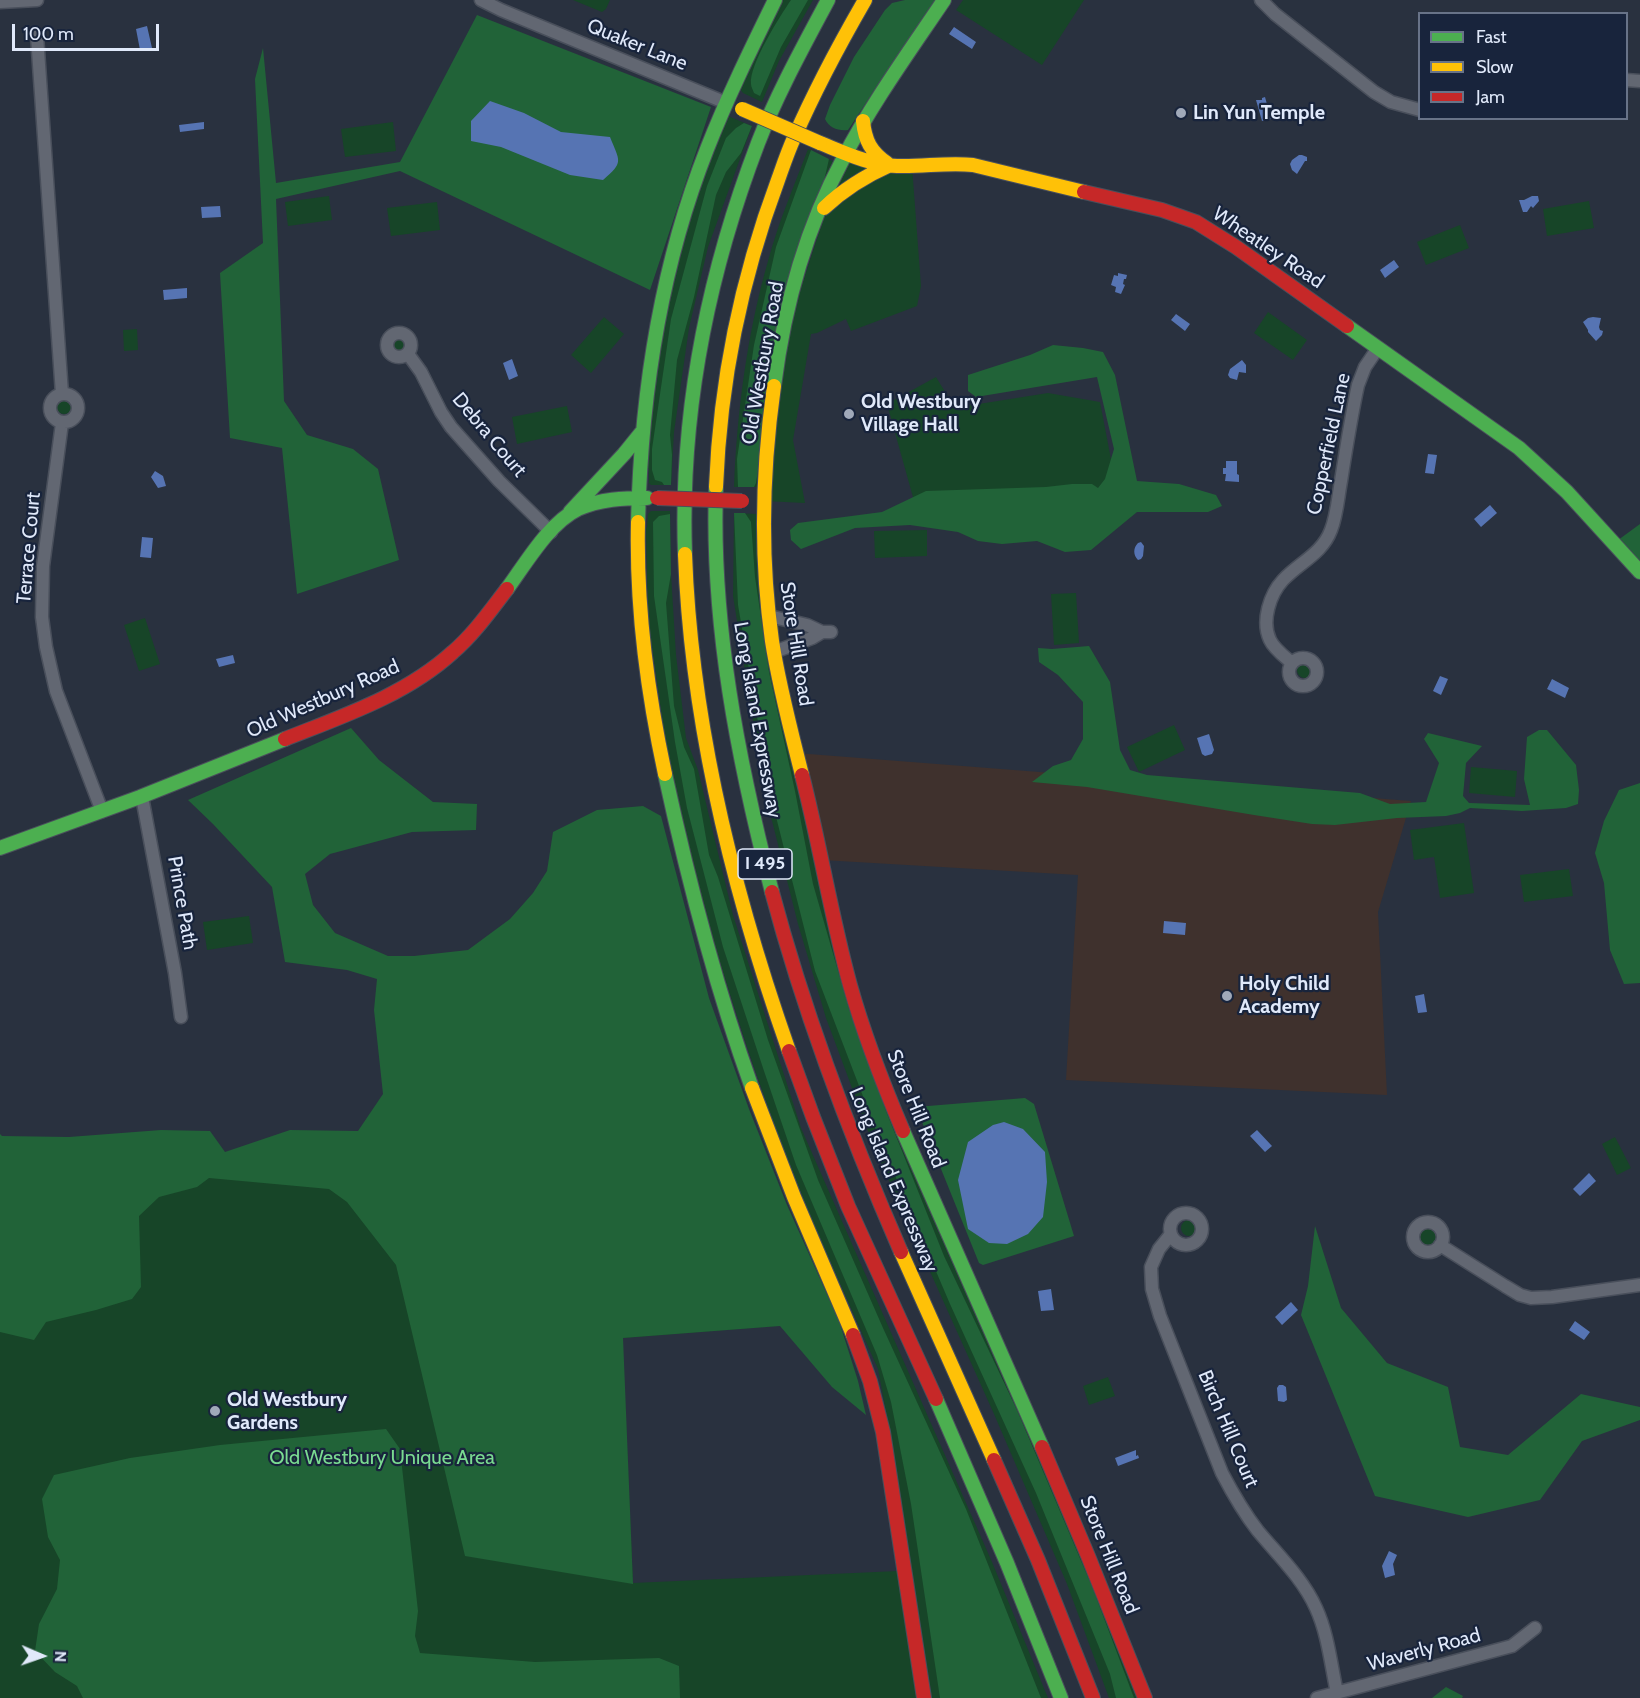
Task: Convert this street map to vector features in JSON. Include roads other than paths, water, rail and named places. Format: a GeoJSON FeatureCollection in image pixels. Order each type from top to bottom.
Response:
{"type":"FeatureCollection","features":[{"type":"Feature","properties":{"kind":"main road"},"geometry":{"type":"LineString","coordinates":[[775,0],[741,64],[696,176],[674,250],[654,338],[642,432],[638,498],[639,576],[645,657],[657,735],[683,854],[707,947],[747,1075],[797,1204],[856,1339],[874,1391],[883,1432],[924,1698]]}},
{"type":"Feature","properties":{"kind":"main road","name":"I 495"},"geometry":{"type":"LineString","coordinates":[[828,0],[787,77],[755,151],[727,231],[703,324],[688,430],[684,501],[685,571],[690,642],[714,782],[733,863],[764,977],[802,1089],[855,1221],[983,1505],[1061,1698]]}},
{"type":"Feature","properties":{"kind":"main road","name":"Long Island Expressway"},"geometry":{"type":"LineString","coordinates":[[866,0],[834,54],[801,120],[764,217],[736,320],[724,390],[717,472],[716,566],[722,638],[745,778],[764,859],[788,950],[820,1051],[862,1162],[1021,1517],[1093,1698]]}},
{"type":"Feature","properties":{"kind":"main road","name":"Old Westbury Road"},"geometry":{"type":"LineString","coordinates":[[0,848],[142,797],[377,700],[409,684],[437,666],[474,632],[551,532],[566,516],[576,510],[603,501],[638,498],[764,501],[768,434],[779,355],[796,282],[817,216],[845,153],[863,120],[944,0]]}},
{"type":"Feature","properties":{"kind":"main road","name":"Wheatley Road"},"geometry":{"type":"LineString","coordinates":[[724,102],[868,161],[890,165],[946,163],[973,165],[1137,203],[1186,218],[1223,237],[1519,448],[1553,477],[1640,572]]}},
{"type":"Feature","properties":{"kind":"main road"},"geometry":{"type":"LineString","coordinates":[[863,120],[867,143],[877,156],[890,165]]}},
{"type":"Feature","properties":{"kind":"main road"},"geometry":{"type":"LineString","coordinates":[[817,216],[836,195],[848,186],[890,165]]}},
{"type":"Feature","properties":{"kind":"main road"},"geometry":{"type":"LineString","coordinates":[[566,516],[642,432]]}},
{"type":"Feature","properties":{"kind":"main road","name":"Store Hill Road"},"geometry":{"type":"LineString","coordinates":[[764,501],[764,557],[774,652],[784,707],[857,1008],[920,1172],[1039,1438],[1145,1698]]}},
{"type":"Feature","properties":{"kind":"street"},"geometry":{"type":"LineString","coordinates":[[0,2],[37,0]]}},
{"type":"Feature","properties":{"kind":"street","name":"Quaker Lane"},"geometry":{"type":"LineString","coordinates":[[481,0],[503,5],[724,102]]}},
{"type":"Feature","properties":{"kind":"street"},"geometry":{"type":"LineString","coordinates":[[1261,0],[1275,14],[1374,92],[1391,102],[1418,110]]}},
{"type":"Feature","properties":{"kind":"street","name":"Terrace Court"},"geometry":{"type":"LineString","coordinates":[[37,36],[62,394],[57,395],[51,402],[50,411],[54,419],[62,423],[44,566],[42,617],[56,691],[102,811]]}},
{"type":"Feature","properties":{"kind":"street","name":"Copperfield Lane"},"geometry":{"type":"LineString","coordinates":[[1292,663],[1276,649],[1267,630],[1272,596],[1283,580],[1315,555],[1331,530],[1358,385],[1365,367],[1378,348]]}},
{"type":"Feature","properties":{"kind":"street","name":"Debra Court"},"geometry":{"type":"LineString","coordinates":[[408,354],[421,372],[451,427],[499,481],[551,532]]}},
{"type":"Feature","properties":{"kind":"street"},"geometry":{"type":"LineString","coordinates":[[62,394],[72,395],[79,408],[76,417],[62,423]]}},
{"type":"Feature","properties":{"kind":"street"},"geometry":{"type":"LineString","coordinates":[[770,616],[826,632],[774,652]]}},
{"type":"Feature","properties":{"kind":"street","name":"Prince Path"},"geometry":{"type":"LineString","coordinates":[[142,797],[181,1017]]}},
{"type":"Feature","properties":{"kind":"street","name":"Birch Hill Court"},"geometry":{"type":"LineString","coordinates":[[1171,1234],[1159,1249],[1151,1267],[1152,1289],[1160,1316],[1222,1473],[1257,1530],[1298,1578],[1316,1608],[1323,1624],[1337,1693]]}},
{"type":"Feature","properties":{"kind":"street"},"geometry":{"type":"LineString","coordinates":[[1440,1245],[1505,1286],[1531,1298],[1552,1298],[1640,1285]]}},
{"type":"Feature","properties":{"kind":"street","name":"Waverly Road"},"geometry":{"type":"LineString","coordinates":[[1317,1698],[1512,1646],[1535,1628]]}},
{"type":"Feature","properties":{"kind":"water"},"geometry":{"type":"Polygon","coordinates":[[[147,26],[152,48],[140,50],[136,29],[147,26]]]}},
{"type":"Feature","properties":{"kind":"water"},"geometry":{"type":"Polygon","coordinates":[[[954,27],[976,42],[972,49],[949,34],[954,27]]]}},
{"type":"Feature","properties":{"kind":"water"},"geometry":{"type":"Polygon","coordinates":[[[1265,97],[1271,119],[1262,121],[1256,100],[1262,100],[1265,97]]]}},
{"type":"Feature","properties":{"kind":"water"},"geometry":{"type":"Polygon","coordinates":[[[490,101],[524,113],[561,132],[610,137],[618,157],[617,165],[603,180],[570,175],[501,147],[471,141],[471,121],[490,101]]]}},
{"type":"Feature","properties":{"kind":"water"},"geometry":{"type":"Polygon","coordinates":[[[204,122],[204,129],[180,132],[179,125],[204,122]]]}},
{"type":"Feature","properties":{"kind":"water"},"geometry":{"type":"Polygon","coordinates":[[[1299,155],[1307,157],[1307,161],[1297,174],[1292,170],[1290,164],[1299,155]]]}},
{"type":"Feature","properties":{"kind":"water"},"geometry":{"type":"Polygon","coordinates":[[[1538,196],[1539,201],[1533,208],[1531,206],[1527,212],[1523,212],[1519,200],[1538,196]]]}},
{"type":"Feature","properties":{"kind":"water"},"geometry":{"type":"Polygon","coordinates":[[[220,206],[221,217],[202,218],[201,207],[220,206]]]}},
{"type":"Feature","properties":{"kind":"water"},"geometry":{"type":"Polygon","coordinates":[[[1394,260],[1399,267],[1385,278],[1380,270],[1394,260]]]}},
{"type":"Feature","properties":{"kind":"water"},"geometry":{"type":"Polygon","coordinates":[[[1118,273],[1127,275],[1121,294],[1115,292],[1116,287],[1111,285],[1114,275],[1118,276],[1118,273]]]}},
{"type":"Feature","properties":{"kind":"water"},"geometry":{"type":"Polygon","coordinates":[[[187,288],[187,298],[164,300],[163,290],[187,288]]]}},
{"type":"Feature","properties":{"kind":"water"},"geometry":{"type":"Polygon","coordinates":[[[1176,314],[1190,324],[1185,331],[1171,320],[1176,314]]]}},
{"type":"Feature","properties":{"kind":"water"},"geometry":{"type":"Polygon","coordinates":[[[1593,317],[1601,318],[1599,327],[1603,331],[1596,341],[1583,322],[1593,317]]]}},
{"type":"Feature","properties":{"kind":"water"},"geometry":{"type":"Polygon","coordinates":[[[512,359],[518,376],[509,380],[503,363],[512,359]]]}},
{"type":"Feature","properties":{"kind":"water"},"geometry":{"type":"Polygon","coordinates":[[[1242,360],[1246,365],[1246,373],[1239,372],[1237,380],[1230,378],[1228,375],[1230,369],[1242,360]]]}},
{"type":"Feature","properties":{"kind":"water"},"geometry":{"type":"Polygon","coordinates":[[[1428,454],[1437,455],[1434,474],[1425,473],[1428,454]]]}},
{"type":"Feature","properties":{"kind":"water"},"geometry":{"type":"Polygon","coordinates":[[[1226,461],[1237,461],[1239,482],[1225,481],[1226,474],[1223,474],[1223,468],[1226,468],[1226,461]]]}},
{"type":"Feature","properties":{"kind":"water"},"geometry":{"type":"Polygon","coordinates":[[[155,471],[163,476],[166,486],[158,488],[151,477],[155,471]]]}},
{"type":"Feature","properties":{"kind":"water"},"geometry":{"type":"Polygon","coordinates":[[[1490,505],[1497,513],[1481,527],[1474,519],[1490,505]]]}},
{"type":"Feature","properties":{"kind":"water"},"geometry":{"type":"Polygon","coordinates":[[[142,537],[153,538],[151,558],[140,557],[142,537]]]}},
{"type":"Feature","properties":{"kind":"water"},"geometry":{"type":"Polygon","coordinates":[[[1141,542],[1144,546],[1143,556],[1138,560],[1134,549],[1141,542]]]}},
{"type":"Feature","properties":{"kind":"water"},"geometry":{"type":"Polygon","coordinates":[[[233,655],[235,663],[219,667],[216,659],[233,655]]]}},
{"type":"Feature","properties":{"kind":"water"},"geometry":{"type":"Polygon","coordinates":[[[1440,676],[1448,679],[1441,695],[1433,691],[1440,676]]]}},
{"type":"Feature","properties":{"kind":"water"},"geometry":{"type":"Polygon","coordinates":[[[1552,679],[1569,688],[1565,698],[1547,689],[1552,679]]]}},
{"type":"Feature","properties":{"kind":"water"},"geometry":{"type":"Polygon","coordinates":[[[1209,734],[1214,750],[1212,754],[1205,756],[1202,754],[1197,738],[1209,734]]]}},
{"type":"Feature","properties":{"kind":"water"},"geometry":{"type":"Polygon","coordinates":[[[1164,921],[1186,923],[1185,935],[1163,933],[1164,921]]]}},
{"type":"Feature","properties":{"kind":"water"},"geometry":{"type":"Polygon","coordinates":[[[1424,994],[1427,1012],[1418,1013],[1415,996],[1424,994]]]}},
{"type":"Feature","properties":{"kind":"water"},"geometry":{"type":"Polygon","coordinates":[[[1004,1122],[1023,1129],[1045,1152],[1047,1182],[1043,1217],[1028,1234],[1007,1244],[989,1243],[968,1229],[958,1180],[968,1142],[993,1125],[1004,1122]]]}},
{"type":"Feature","properties":{"kind":"water"},"geometry":{"type":"Polygon","coordinates":[[[1257,1130],[1272,1146],[1265,1152],[1250,1136],[1257,1130]]]}},
{"type":"Feature","properties":{"kind":"water"},"geometry":{"type":"Polygon","coordinates":[[[1589,1173],[1596,1181],[1580,1196],[1573,1189],[1589,1173]]]}},
{"type":"Feature","properties":{"kind":"water"},"geometry":{"type":"Polygon","coordinates":[[[1051,1289],[1054,1310],[1041,1311],[1038,1291],[1051,1289]]]}},
{"type":"Feature","properties":{"kind":"water"},"geometry":{"type":"Polygon","coordinates":[[[1291,1302],[1298,1310],[1282,1325],[1275,1317],[1291,1302]]]}},
{"type":"Feature","properties":{"kind":"water"},"geometry":{"type":"Polygon","coordinates":[[[1575,1321],[1590,1332],[1584,1340],[1569,1330],[1575,1321]]]}},
{"type":"Feature","properties":{"kind":"water"},"geometry":{"type":"Polygon","coordinates":[[[1279,1385],[1286,1387],[1287,1400],[1284,1402],[1278,1401],[1277,1388],[1279,1385]]]}},
{"type":"Feature","properties":{"kind":"water"},"geometry":{"type":"Polygon","coordinates":[[[1136,1450],[1136,1456],[1138,1455],[1139,1458],[1118,1466],[1115,1458],[1136,1450]]]}},
{"type":"Feature","properties":{"kind":"water"},"geometry":{"type":"Polygon","coordinates":[[[1389,1551],[1397,1555],[1393,1564],[1395,1575],[1385,1578],[1382,1566],[1389,1551]]]}},
{"type":"Feature","properties":{"kind":"place","name":"Lin Yun Temple"},"geometry":{"type":"Point","coordinates":[1181,113]}},
{"type":"Feature","properties":{"kind":"place","name":"Old Westbury Village Hall"},"geometry":{"type":"Point","coordinates":[849,414]}},
{"type":"Feature","properties":{"kind":"place","name":"Holy Child Academy"},"geometry":{"type":"Point","coordinates":[1227,996]}},
{"type":"Feature","properties":{"kind":"place","name":"Old Westbury Gardens"},"geometry":{"type":"Point","coordinates":[215,1411]}},
{"type":"Feature","properties":{"kind":"park label","name":"Old Westbury Unique Area"},"geometry":{"type":"Point","coordinates":[382,1458]}}]}
